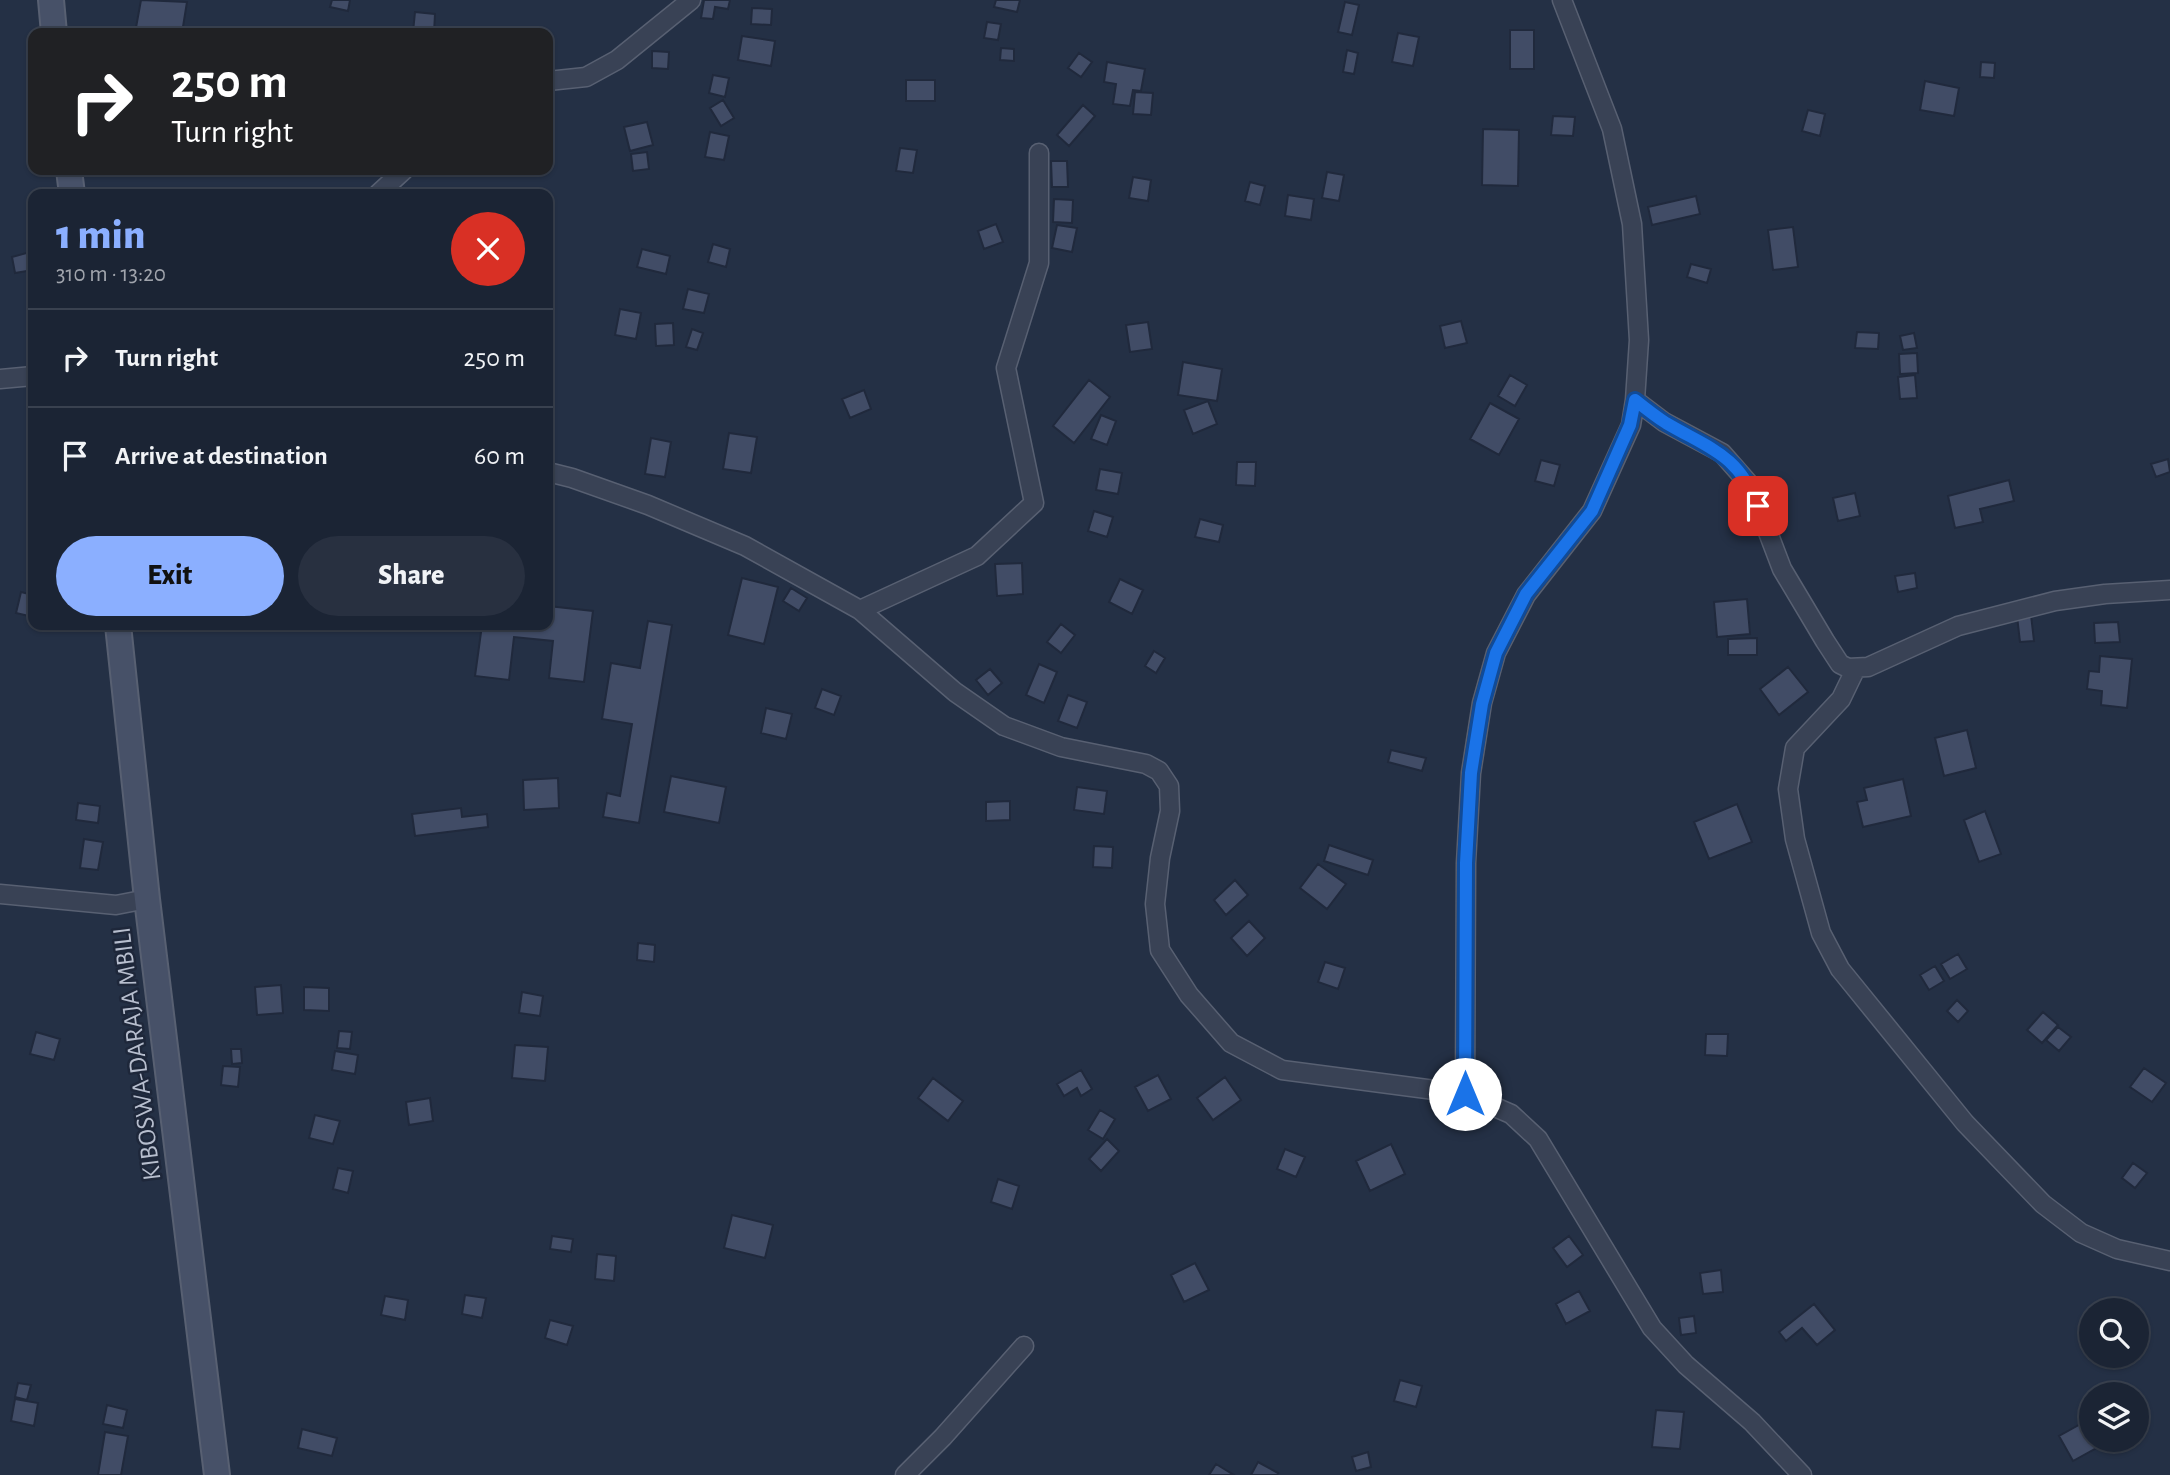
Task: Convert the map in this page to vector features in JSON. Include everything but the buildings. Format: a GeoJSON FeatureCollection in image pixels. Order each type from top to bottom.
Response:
{"type":"FeatureCollection","features":[{"type":"Feature","properties":{"kind":"main road"},"geometry":{"type":"LineString","coordinates":[[51,0],[54,28]]}},
{"type":"Feature","properties":{"kind":"main road","name":"KIBOSWA-DARAJA MBILI"},"geometry":{"type":"LineString","coordinates":[[119,630],[147,899],[217,1475]]}},
{"type":"Feature","properties":{"kind":"street"},"geometry":{"type":"LineString","coordinates":[[553,80],[586,77],[617,60],[691,0]]}},
{"type":"Feature","properties":{"kind":"street"},"geometry":{"type":"LineString","coordinates":[[1465,1094],[1467,850],[1471,773],[1482,704],[1496,653],[1526,594],[1592,511],[1630,425],[1635,400],[1639,340],[1632,224],[1612,129],[1562,0]]}},
{"type":"Feature","properties":{"kind":"street"},"geometry":{"type":"LineString","coordinates":[[860,610],[977,556],[1034,503],[1006,368],[1039,263],[1039,153]]}},
{"type":"Feature","properties":{"kind":"street"},"geometry":{"type":"LineString","coordinates":[[383,189],[399,175]]}},
{"type":"Feature","properties":{"kind":"street"},"geometry":{"type":"LineString","coordinates":[[0,379],[28,376]]}},
{"type":"Feature","properties":{"kind":"street"},"geometry":{"type":"LineString","coordinates":[[1635,400],[1664,422],[1722,453],[1750,485],[1782,569],[1840,664],[1848,668],[1868,667],[1958,626],[2055,601],[2105,594],[2170,590]]}},
{"type":"Feature","properties":{"kind":"street"},"geometry":{"type":"LineString","coordinates":[[553,473],[648,505],[745,546],[860,610],[955,692],[1004,726],[1061,747],[1146,764],[1159,771],[1169,786],[1170,811],[1160,858],[1155,904],[1160,950],[1189,995],[1231,1043],[1282,1070],[1465,1094],[1511,1114],[1538,1139],[1652,1328],[1686,1365],[1752,1422],[1802,1475]]}},
{"type":"Feature","properties":{"kind":"street"},"geometry":{"type":"LineString","coordinates":[[1856,668],[1841,699],[1795,748],[1788,789],[1795,838],[1821,933],[1840,969],[1965,1123],[2043,1204],[2081,1233],[2116,1249],[2170,1261]]}},
{"type":"Feature","properties":{"kind":"street"},"geometry":{"type":"LineString","coordinates":[[0,894],[116,905],[147,899]]}},
{"type":"Feature","properties":{"kind":"street"},"geometry":{"type":"LineString","coordinates":[[905,1475],[1024,1346]]}},
{"type":"Feature","properties":{"kind":"route"},"geometry":{"type":"LineString","coordinates":[[1465,1094],[1466,863],[1471,773],[1482,704],[1496,653],[1526,594],[1592,511],[1630,425],[1635,400],[1664,422],[1722,453],[1750,485],[1758,506]]}}]}
